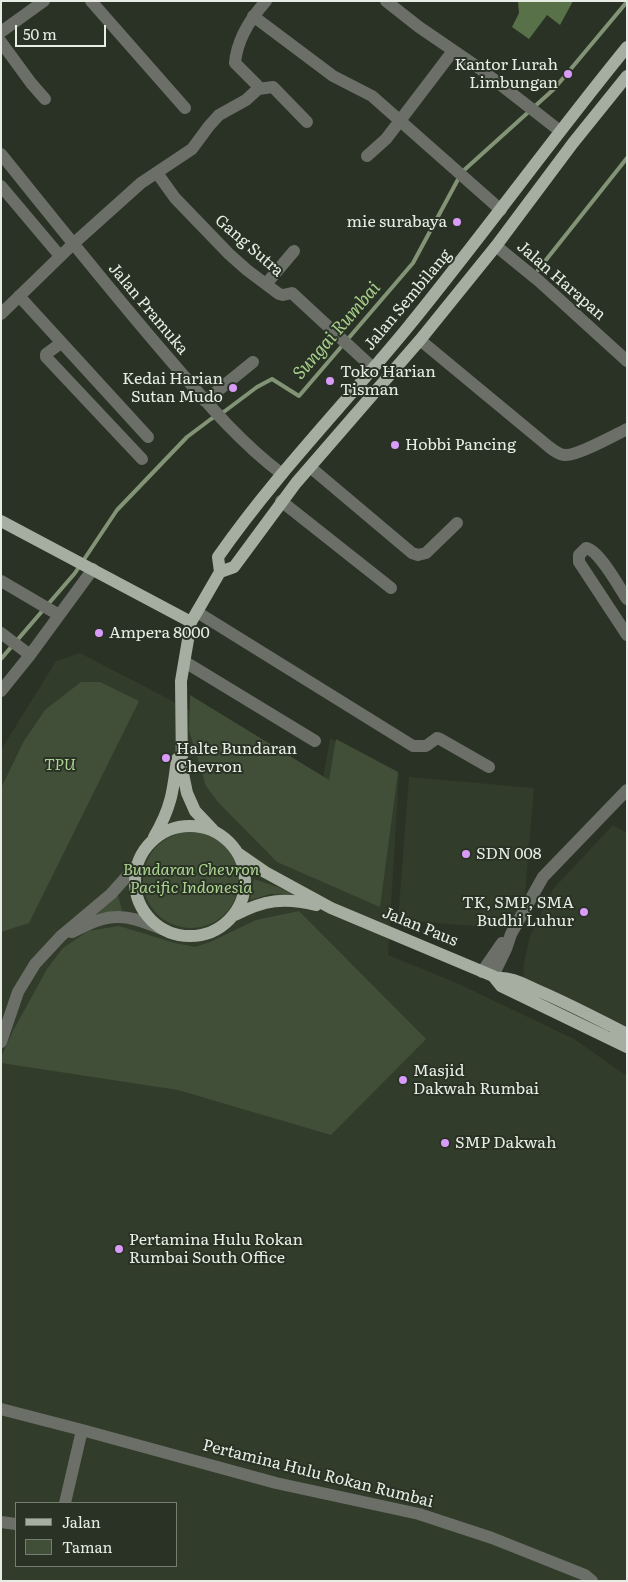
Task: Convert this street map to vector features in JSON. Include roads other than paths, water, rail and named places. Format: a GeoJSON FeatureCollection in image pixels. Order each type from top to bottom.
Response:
{"type":"FeatureCollection","features":[{"type":"Feature","properties":{"kind":"main road","name":"Jalan Sembilang"},"geometry":{"type":"LineString","coordinates":[[218,557],[240,525],[282,474],[407,328],[627,47]]}},
{"type":"Feature","properties":{"kind":"main road","name":"Jalan Sembilang"},"geometry":{"type":"LineString","coordinates":[[234,567],[281,501],[420,340],[496,246],[573,143],[627,76]]}},
{"type":"Feature","properties":{"kind":"main road"},"geometry":{"type":"LineString","coordinates":[[1,521],[70,558],[194,617]]}},
{"type":"Feature","properties":{"kind":"main road"},"geometry":{"type":"LineString","coordinates":[[218,557],[234,567]]}},
{"type":"Feature","properties":{"kind":"main road"},"geometry":{"type":"LineString","coordinates":[[181,730],[172,800],[164,820],[153,839],[144,849],[137,865],[134,880],[142,909],[151,920],[162,929],[175,934],[200,936],[224,925],[234,915],[242,902],[246,887],[245,870],[239,854],[228,840],[213,830],[195,811],[187,793],[182,769],[181,681],[194,617],[220,572],[218,557]]}},
{"type":"Feature","properties":{"kind":"main road"},"geometry":{"type":"LineString","coordinates":[[220,572],[234,567]]}},
{"type":"Feature","properties":{"kind":"main road"},"geometry":{"type":"LineString","coordinates":[[153,839],[166,831],[181,826],[197,826],[213,830]]}},
{"type":"Feature","properties":{"kind":"main road","name":"Jalan Paus"},"geometry":{"type":"LineString","coordinates":[[239,854],[265,872],[331,908],[490,975],[505,977],[524,985],[581,1010],[627,1034]]}},
{"type":"Feature","properties":{"kind":"main road","name":"Jalan Paus"},"geometry":{"type":"LineString","coordinates":[[234,915],[254,905],[274,901],[301,901],[331,908]]}},
{"type":"Feature","properties":{"kind":"main road","name":"Jalan Paus"},"geometry":{"type":"LineString","coordinates":[[490,975],[501,986],[627,1046]]}},
{"type":"Feature","properties":{"kind":"street"},"geometry":{"type":"LineString","coordinates":[[1,32],[44,1]]}},
{"type":"Feature","properties":{"kind":"street"},"geometry":{"type":"LineString","coordinates":[[91,1],[185,108]]}},
{"type":"Feature","properties":{"kind":"street"},"geometry":{"type":"LineString","coordinates":[[258,89],[257,85],[235,63],[236,55],[253,16],[266,1]]}},
{"type":"Feature","properties":{"kind":"street"},"geometry":{"type":"LineString","coordinates":[[386,1],[479,68],[560,132]]}},
{"type":"Feature","properties":{"kind":"street"},"geometry":{"type":"LineString","coordinates":[[253,16],[333,76],[372,96],[501,210]]}},
{"type":"Feature","properties":{"kind":"street"},"geometry":{"type":"LineString","coordinates":[[1,42],[45,99]]}},
{"type":"Feature","properties":{"kind":"street"},"geometry":{"type":"LineString","coordinates":[[367,156],[386,139],[453,51]]}},
{"type":"Feature","properties":{"kind":"street"},"geometry":{"type":"LineString","coordinates":[[1,314],[60,256],[141,183],[192,149],[219,115],[246,100],[258,89],[273,87],[307,122]]}},
{"type":"Feature","properties":{"kind":"street","name":"Jalan Pramuka"},"geometry":{"type":"LineString","coordinates":[[1,154],[124,307],[218,416],[257,455],[282,474]]}},
{"type":"Feature","properties":{"kind":"street","name":"Gang Sutra"},"geometry":{"type":"LineString","coordinates":[[157,173],[175,198],[229,254],[247,270],[283,295],[292,293],[373,368]]}},
{"type":"Feature","properties":{"kind":"street"},"geometry":{"type":"LineString","coordinates":[[1,186],[60,256]]}},
{"type":"Feature","properties":{"kind":"street","name":"Jalan Harapan"},"geometry":{"type":"LineString","coordinates":[[496,246],[539,281],[627,361]]}},
{"type":"Feature","properties":{"kind":"street"},"geometry":{"type":"LineString","coordinates":[[266,284],[294,251]]}},
{"type":"Feature","properties":{"kind":"street"},"geometry":{"type":"LineString","coordinates":[[20,296],[148,437]]}},
{"type":"Feature","properties":{"kind":"street"},"geometry":{"type":"LineString","coordinates":[[420,340],[558,453],[567,456],[599,443],[627,428]]}},
{"type":"Feature","properties":{"kind":"street"},"geometry":{"type":"LineString","coordinates":[[61,343],[46,354],[46,357],[142,459]]}},
{"type":"Feature","properties":{"kind":"street"},"geometry":{"type":"LineString","coordinates":[[205,401],[253,362]]}},
{"type":"Feature","properties":{"kind":"street"},"geometry":{"type":"LineString","coordinates":[[310,467],[412,553],[418,555],[426,553],[457,523]]}},
{"type":"Feature","properties":{"kind":"street"},"geometry":{"type":"LineString","coordinates":[[281,501],[391,588]]}},
{"type":"Feature","properties":{"kind":"street"},"geometry":{"type":"LineString","coordinates":[[627,599],[599,558],[592,550],[586,548],[579,555],[578,562],[627,635]]}},
{"type":"Feature","properties":{"kind":"street"},"geometry":{"type":"LineString","coordinates":[[3,685],[30,655],[50,610],[94,569]]}},
{"type":"Feature","properties":{"kind":"street"},"geometry":{"type":"LineString","coordinates":[[1,581],[50,610]]}},
{"type":"Feature","properties":{"kind":"street"},"geometry":{"type":"LineString","coordinates":[[194,617],[413,746],[426,746],[437,738],[490,767]]}},
{"type":"Feature","properties":{"kind":"street"},"geometry":{"type":"LineString","coordinates":[[10,640],[30,655]]}},
{"type":"Feature","properties":{"kind":"street"},"geometry":{"type":"LineString","coordinates":[[185,662],[315,741]]}},
{"type":"Feature","properties":{"kind":"street"},"geometry":{"type":"LineString","coordinates":[[490,975],[505,938],[511,934],[543,877],[627,790]]}},
{"type":"Feature","properties":{"kind":"street"},"geometry":{"type":"LineString","coordinates":[[1,1042],[18,992],[35,964],[62,936],[111,894],[137,865]]}},
{"type":"Feature","properties":{"kind":"street"},"geometry":{"type":"LineString","coordinates":[[62,936],[99,920],[116,916],[129,918],[162,929]]}},
{"type":"Feature","properties":{"kind":"street","name":"Pertamina Hulu Rokan Rumbai"},"geometry":{"type":"LineString","coordinates":[[1,1409],[276,1484],[419,1514],[492,1538],[584,1575],[592,1581]]}},
{"type":"Feature","properties":{"kind":"street"},"geometry":{"type":"LineString","coordinates":[[65,1502],[82,1430]]}},
{"type":"Feature","properties":{"kind":"street"},"geometry":{"type":"LineString","coordinates":[[1,1522],[15,1524]]}},
{"type":"Feature","properties":{"kind":"waterway","name":"Sungai Rumbai"},"geometry":{"type":"LineString","coordinates":[[1,659],[75,573],[117,510],[187,437],[257,387],[272,379],[299,396],[413,263],[462,172],[554,89],[626,3]]}},
{"type":"Feature","properties":{"kind":"waterway"},"geometry":{"type":"LineString","coordinates":[[538,270],[627,158]]}},
{"type":"Feature","properties":{"kind":"place","name":"Kantor Lurah Limbungan"},"geometry":{"type":"Point","coordinates":[568,74]}},
{"type":"Feature","properties":{"kind":"place","name":"mie surabaya"},"geometry":{"type":"Point","coordinates":[457,222]}},
{"type":"Feature","properties":{"kind":"place","name":"Toko Harian Tisman"},"geometry":{"type":"Point","coordinates":[330,381]}},
{"type":"Feature","properties":{"kind":"place","name":"Kedai Harian Sutan Mudo"},"geometry":{"type":"Point","coordinates":[233,388]}},
{"type":"Feature","properties":{"kind":"place","name":"Hobbi Pancing"},"geometry":{"type":"Point","coordinates":[395,445]}},
{"type":"Feature","properties":{"kind":"place","name":"Ampera 8000"},"geometry":{"type":"Point","coordinates":[99,633]}},
{"type":"Feature","properties":{"kind":"place","name":"Halte Bundaran Chevron"},"geometry":{"type":"Point","coordinates":[166,758]}},
{"type":"Feature","properties":{"kind":"place","name":"SDN 008"},"geometry":{"type":"Point","coordinates":[466,854]}},
{"type":"Feature","properties":{"kind":"place","name":"TK, SMP, SMA Budhi Luhur"},"geometry":{"type":"Point","coordinates":[584,912]}},
{"type":"Feature","properties":{"kind":"place","name":"Masjid Dakwah Rumbai"},"geometry":{"type":"Point","coordinates":[403,1080]}},
{"type":"Feature","properties":{"kind":"place","name":"SMP Dakwah"},"geometry":{"type":"Point","coordinates":[445,1143]}},
{"type":"Feature","properties":{"kind":"place","name":"Pertamina Hulu Rokan Rumbai South Office"},"geometry":{"type":"Point","coordinates":[119,1249]}},
{"type":"Feature","properties":{"kind":"park label","name":"TPU"},"geometry":{"type":"Point","coordinates":[60,765]}},
{"type":"Feature","properties":{"kind":"park label","name":"Bundaran Chevron Pacific Indonesia"},"geometry":{"type":"Point","coordinates":[191,879]}}]}
